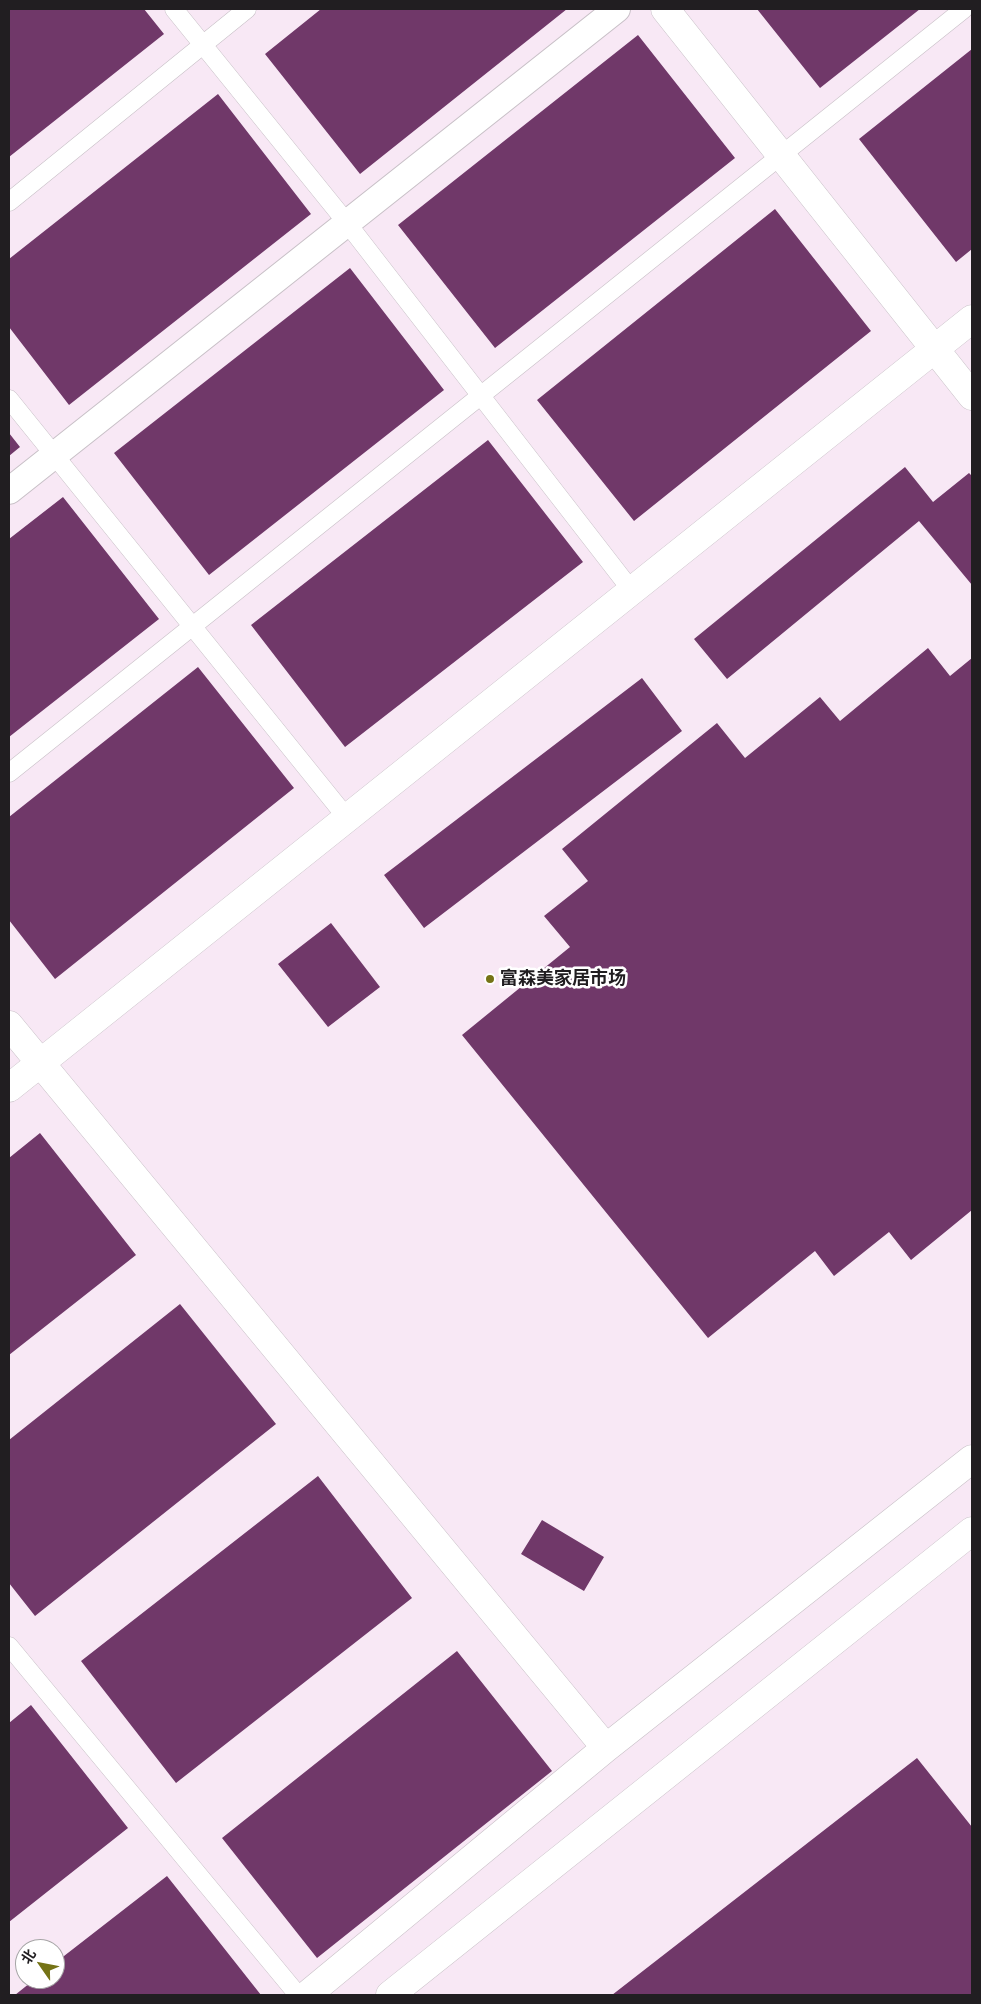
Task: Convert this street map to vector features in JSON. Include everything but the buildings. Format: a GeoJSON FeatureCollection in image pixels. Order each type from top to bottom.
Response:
{"type":"FeatureCollection","features":[{"type":"Feature","properties":{"kind":"street"},"geometry":{"type":"LineString","coordinates":[[9,491],[617,9]]}},
{"type":"Feature","properties":{"kind":"street"},"geometry":{"type":"LineString","coordinates":[[664,9],[972,396]]}},
{"type":"Feature","properties":{"kind":"street"},"geometry":{"type":"LineString","coordinates":[[9,1088],[972,319]]}},
{"type":"Feature","properties":{"kind":"street"},"geometry":{"type":"LineString","coordinates":[[9,1025],[606,1748]]}},
{"type":"Feature","properties":{"kind":"street"},"geometry":{"type":"LineString","coordinates":[[307,1995],[606,1748],[972,1459]]}},
{"type":"Feature","properties":{"kind":"street"},"geometry":{"type":"LineString","coordinates":[[390,1995],[972,1531]]}},
{"type":"Feature","properties":{"kind":"lane"},"geometry":{"type":"LineString","coordinates":[[174,9],[347,223],[632,591]]}},
{"type":"Feature","properties":{"kind":"lane"},"geometry":{"type":"LineString","coordinates":[[9,202],[247,9]]}},
{"type":"Feature","properties":{"kind":"lane"},"geometry":{"type":"LineString","coordinates":[[9,773],[964,9]]}},
{"type":"Feature","properties":{"kind":"lane"},"geometry":{"type":"LineString","coordinates":[[9,399],[347,818]]}},
{"type":"Feature","properties":{"kind":"lane"},"geometry":{"type":"LineString","coordinates":[[9,1646],[298,1995]]}},
{"type":"Feature","properties":{"kind":"shaded area","name":"富森美家居市场"},"geometry":{"type":"Polygon","coordinates":[[[9,9],[972,9],[972,1995],[9,1995],[9,9]]]}},
{"type":"Feature","properties":{"kind":"place","name":"富森美家居市场"},"geometry":{"type":"Point","coordinates":[490,979]}}]}
